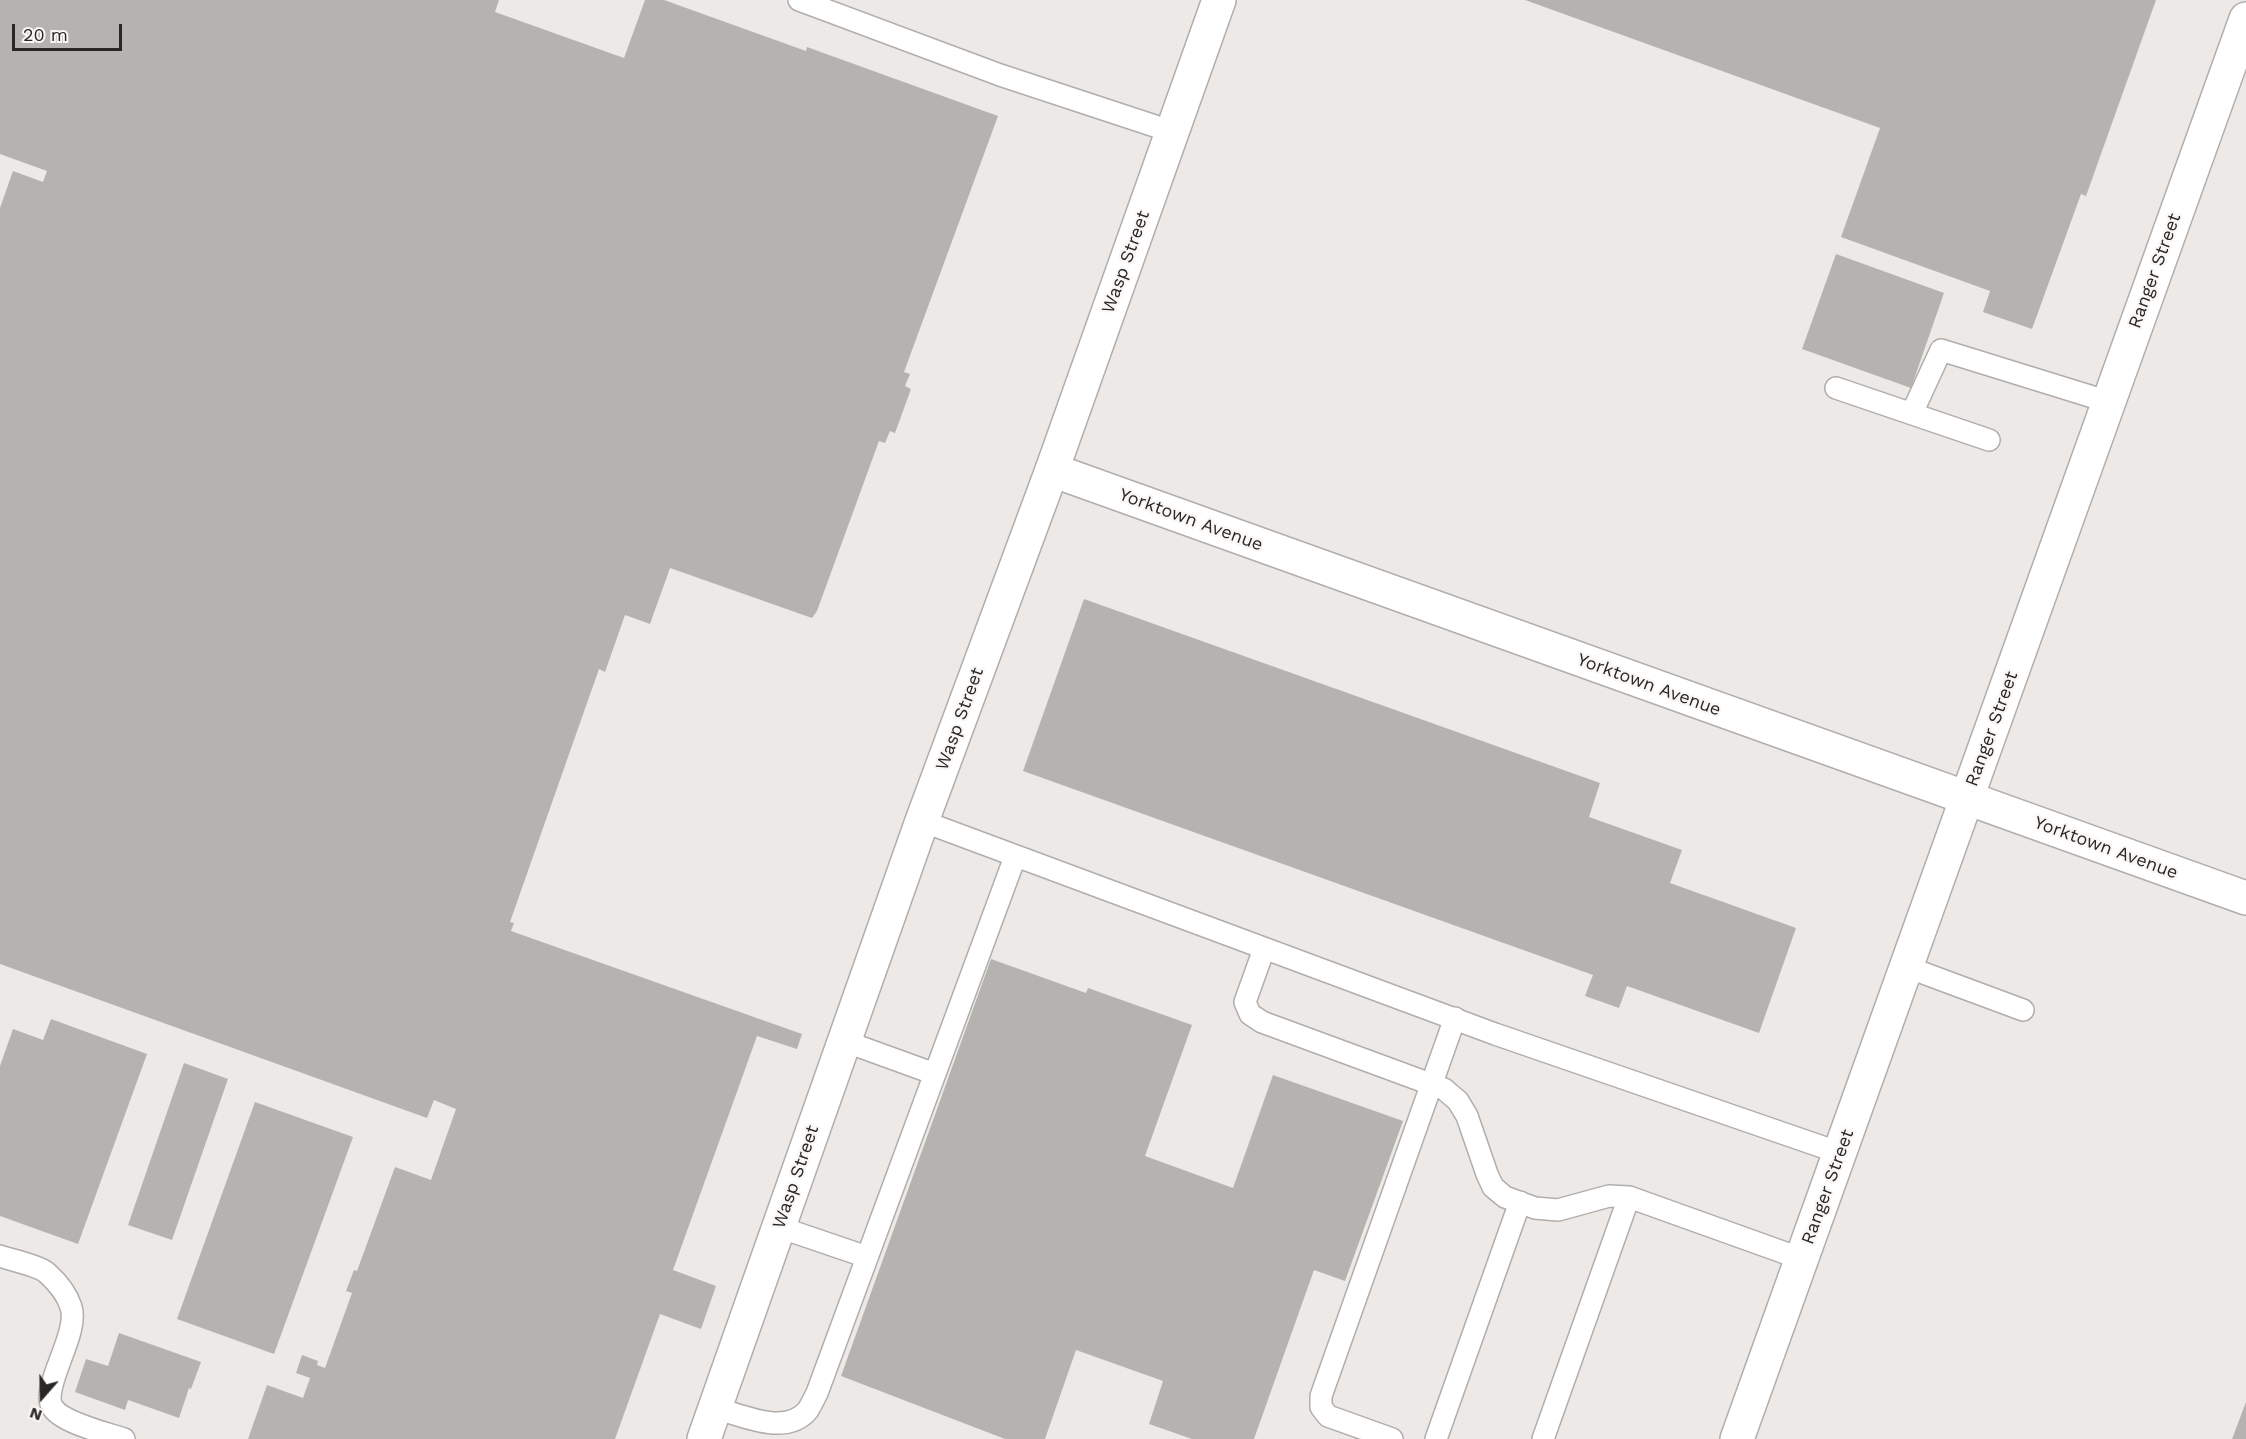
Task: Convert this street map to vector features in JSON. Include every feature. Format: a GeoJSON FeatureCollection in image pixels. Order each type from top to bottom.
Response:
{"type":"FeatureCollection","features":[{"type":"Feature","properties":{"kind":"street","name":"Wasp Street"},"geometry":{"type":"LineString","coordinates":[[704,1439],[922,821],[1052,470],[1219,0]]}},
{"type":"Feature","properties":{"kind":"street","name":"Ranger Street"},"geometry":{"type":"LineString","coordinates":[[1737,1439],[2246,19]]}},
{"type":"Feature","properties":{"kind":"street","name":"Yorktown Avenue"},"geometry":{"type":"LineString","coordinates":[[1052,470],[2246,898]]}},
{"type":"Feature","properties":{"kind":"lane"},"geometry":{"type":"LineString","coordinates":[[799,0],[1000,75],[1173,132]]}},
{"type":"Feature","properties":{"kind":"lane"},"geometry":{"type":"LineString","coordinates":[[1912,413],[1941,350],[2109,402]]}},
{"type":"Feature","properties":{"kind":"lane"},"geometry":{"type":"LineString","coordinates":[[1836,388],[1989,440]]}},
{"type":"Feature","properties":{"kind":"lane"},"geometry":{"type":"LineString","coordinates":[[922,821],[1495,1034],[1840,1153]]}},
{"type":"Feature","properties":{"kind":"lane"},"geometry":{"type":"LineString","coordinates":[[715,1408],[776,1424],[794,1420],[807,1411],[817,1393],[1015,857]]}},
{"type":"Feature","properties":{"kind":"lane"},"geometry":{"type":"LineString","coordinates":[[1264,949],[1245,1002],[1250,1014],[1262,1022],[1444,1089],[1458,1101],[1467,1116],[1493,1187],[1505,1197],[1535,1208],[1558,1210],[1609,1196],[1629,1197],[1802,1259]]}},
{"type":"Feature","properties":{"kind":"lane"},"geometry":{"type":"LineString","coordinates":[[1907,967],[2023,1010]]}},
{"type":"Feature","properties":{"kind":"lane"},"geometry":{"type":"LineString","coordinates":[[1392,1439],[1329,1416],[1321,1407],[1321,1396],[1455,1018]]}},
{"type":"Feature","properties":{"kind":"lane"},"geometry":{"type":"LineString","coordinates":[[844,1041],[935,1074]]}},
{"type":"Feature","properties":{"kind":"lane"},"geometry":{"type":"LineString","coordinates":[[1543,1439],[1629,1197]]}},
{"type":"Feature","properties":{"kind":"lane"},"geometry":{"type":"LineString","coordinates":[[1436,1439],[1520,1202]]}},
{"type":"Feature","properties":{"kind":"lane"},"geometry":{"type":"LineString","coordinates":[[778,1227],[867,1257]]}},
{"type":"Feature","properties":{"kind":"lane"},"geometry":{"type":"LineString","coordinates":[[0,1256],[46,1272],[64,1292],[72,1308],[73,1324],[49,1396],[52,1408],[67,1419],[124,1439]]}},
{"type":"Feature","properties":{"kind":"building"},"geometry":{"type":"Polygon","coordinates":[[[0,0],[499,0],[495,12],[624,58],[645,0],[664,0],[806,51],[807,47],[998,116],[904,372],[910,374],[905,386],[911,389],[895,433],[890,431],[885,443],[879,441],[817,611],[812,618],[670,568],[650,624],[625,615],[605,672],[599,669],[510,922],[514,923],[511,931],[802,1034],[797,1049],[757,1036],[673,1270],[716,1286],[701,1329],[660,1314],[615,1439],[248,1439],[267,1385],[303,1398],[310,1378],[296,1373],[302,1355],[318,1361],[317,1365],[325,1368],[352,1293],[346,1291],[354,1270],[357,1271],[395,1167],[431,1180],[456,1109],[434,1100],[427,1118],[0,964],[0,208],[13,171],[43,182],[47,171],[0,154],[0,0]]]}},
{"type":"Feature","properties":{"kind":"building"},"geometry":{"type":"Polygon","coordinates":[[[1525,0],[2156,0],[2086,196],[2081,194],[2032,329],[1983,312],[1990,291],[1841,237],[1880,128],[1525,0]]]}},
{"type":"Feature","properties":{"kind":"building"},"geometry":{"type":"Polygon","coordinates":[[[1836,254],[1944,293],[1911,388],[1802,349],[1836,254]]]}},
{"type":"Feature","properties":{"kind":"building"},"geometry":{"type":"Polygon","coordinates":[[[1084,599],[1600,783],[1589,817],[1682,850],[1670,883],[1796,928],[1759,1033],[1627,986],[1619,1008],[1585,996],[1593,975],[1023,771],[1084,599]]]}},
{"type":"Feature","properties":{"kind":"building"},"geometry":{"type":"Polygon","coordinates":[[[991,959],[1086,993],[1088,988],[1192,1025],[1145,1156],[1233,1188],[1273,1075],[1403,1121],[1345,1281],[1314,1270],[1254,1439],[1192,1439],[1149,1424],[1163,1381],[1076,1350],[1045,1439],[1005,1439],[841,1376],[991,959]]]}},
{"type":"Feature","properties":{"kind":"building"},"geometry":{"type":"Polygon","coordinates":[[[51,1019],[147,1054],[78,1244],[0,1216],[0,1066],[13,1029],[43,1040],[51,1019]]]}},
{"type":"Feature","properties":{"kind":"building"},"geometry":{"type":"Polygon","coordinates":[[[184,1063],[228,1079],[172,1240],[128,1225],[184,1063]]]}},
{"type":"Feature","properties":{"kind":"building"},"geometry":{"type":"Polygon","coordinates":[[[255,1102],[353,1137],[274,1354],[177,1319],[255,1102]]]}},
{"type":"Feature","properties":{"kind":"building"},"geometry":{"type":"Polygon","coordinates":[[[119,1333],[201,1362],[179,1418],[128,1400],[125,1410],[75,1392],[86,1359],[108,1366],[119,1333]]]}},
{"type":"Feature","properties":{"kind":"building"},"geometry":{"type":"Polygon","coordinates":[[[2246,1402],[2246,1439],[2232,1439],[2246,1402]]]}}]}
